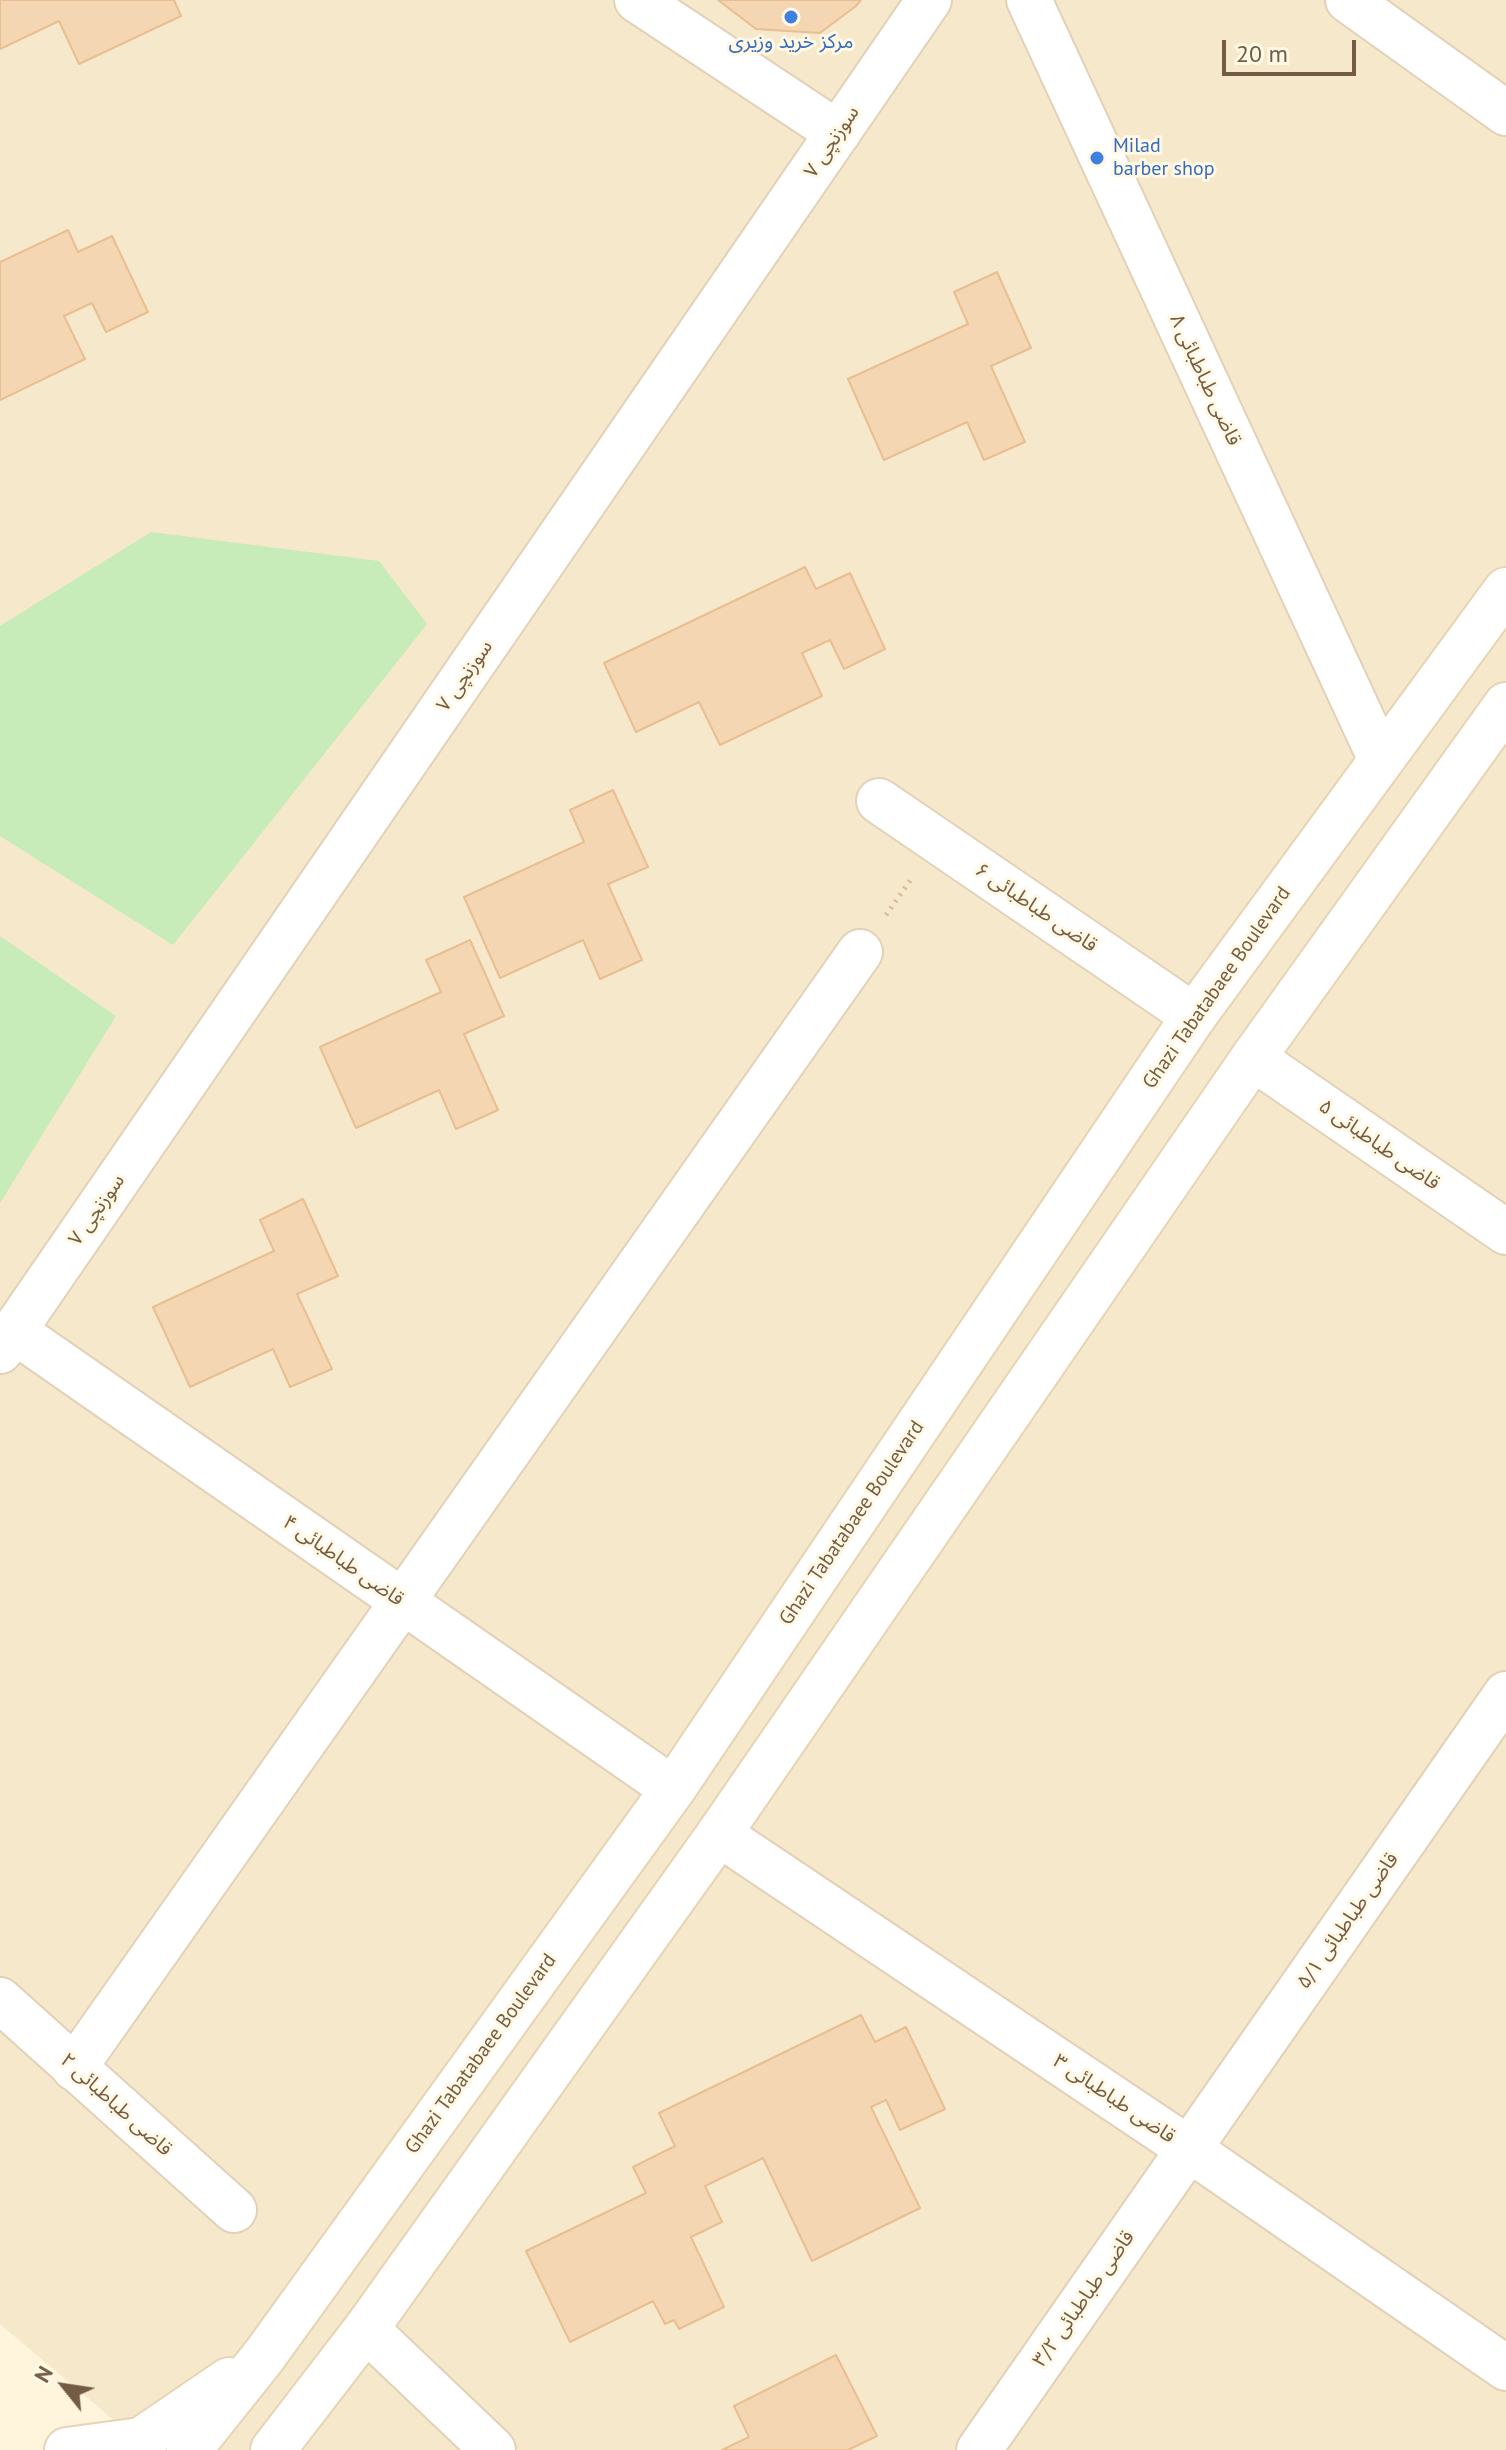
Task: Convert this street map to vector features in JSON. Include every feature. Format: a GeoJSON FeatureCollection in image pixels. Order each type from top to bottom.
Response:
{"type":"FeatureCollection","features":[{"type":"Feature","properties":{"kind":"street"},"geometry":{"type":"LineString","coordinates":[[637,0],[838,133]]}},
{"type":"Feature","properties":{"kind":"street","name":"سوزنچی ۷"},"geometry":{"type":"LineString","coordinates":[[7,1341],[929,0]]}},
{"type":"Feature","properties":{"kind":"street","name":"قاضی طباطبائی ۸"},"geometry":{"type":"LineString","coordinates":[[1029,0],[1381,760]]}},
{"type":"Feature","properties":{"kind":"street"},"geometry":{"type":"LineString","coordinates":[[1348,0],[1506,113]]}},
{"type":"Feature","properties":{"kind":"street","name":"Ghazi Tabatabaee Boulevard"},"geometry":{"type":"LineString","coordinates":[[189,2450],[264,2356],[673,1789],[1194,1016],[1506,590]]}},
{"type":"Feature","properties":{"kind":"street"},"geometry":{"type":"LineString","coordinates":[[278,2447],[366,2329],[719,1834],[1253,1058],[1506,705]]}},
{"type":"Feature","properties":{"kind":"street","name":"قاضی طباطبائی ۶"},"geometry":{"type":"LineString","coordinates":[[879,801],[1194,1016]]}},
{"type":"Feature","properties":{"kind":"street"},"geometry":{"type":"LineString","coordinates":[[74,2068],[860,952]]}},
{"type":"Feature","properties":{"kind":"street","name":"قاضی طباطبائی ۵"},"geometry":{"type":"LineString","coordinates":[[1253,1058],[1506,1232]]}},
{"type":"Feature","properties":{"kind":"street","name":"قاضی طباطبائی ۴"},"geometry":{"type":"LineString","coordinates":[[7,1341],[403,1603],[673,1789]]}},
{"type":"Feature","properties":{"kind":"street","name":"قاضی طباطبائی ۵/۱"},"geometry":{"type":"LineString","coordinates":[[1189,2149],[1506,1694]]}},
{"type":"Feature","properties":{"kind":"street","name":"قاضی طباطبائی ۳"},"geometry":{"type":"LineString","coordinates":[[719,1834],[1189,2149],[1506,2368]]}},
{"type":"Feature","properties":{"kind":"street","name":"قاضی طباطبائی ۲"},"geometry":{"type":"LineString","coordinates":[[0,2000],[234,2210]]}},
{"type":"Feature","properties":{"kind":"street","name":"قاضی طباطبائی ۳/۲"},"geometry":{"type":"LineString","coordinates":[[979,2450],[1189,2149]]}},
{"type":"Feature","properties":{"kind":"street"},"geometry":{"type":"LineString","coordinates":[[366,2329],[493,2450]]}},
{"type":"Feature","properties":{"kind":"street"},"geometry":{"type":"LineString","coordinates":[[67,2450],[141,2440],[264,2356]]}},
{"type":"Feature","properties":{"kind":"path"},"geometry":{"type":"LineString","coordinates":[[860,952],[937,841]]}},
{"type":"Feature","properties":{"kind":"shaded area"},"geometry":{"type":"Polygon","coordinates":[[[0,0],[1506,0],[1506,2450],[149,2450],[0,2324],[0,0]]]}},
{"type":"Feature","properties":{"kind":"green space"},"geometry":{"type":"Polygon","coordinates":[[[151,532],[379,561],[427,624],[173,945],[0,836],[0,626],[151,532]]]}},
{"type":"Feature","properties":{"kind":"green space"},"geometry":{"type":"Polygon","coordinates":[[[0,936],[116,1016],[0,1203],[0,936]]]}},
{"type":"Feature","properties":{"kind":"building"},"geometry":{"type":"Polygon","coordinates":[[[0,0],[174,0],[181,16],[79,64],[59,21],[0,49],[0,0]]]}},
{"type":"Feature","properties":{"kind":"building","name":"مرکز خرید وزیری"},"geometry":{"type":"Polygon","coordinates":[[[718,0],[861,0],[820,33],[756,29],[718,0]]]}},
{"type":"Feature","properties":{"kind":"building"},"geometry":{"type":"Polygon","coordinates":[[[68,230],[78,252],[112,236],[148,312],[106,332],[92,303],[64,316],[85,359],[0,400],[0,262],[68,230]]]}},
{"type":"Feature","properties":{"kind":"building"},"geometry":{"type":"Polygon","coordinates":[[[997,272],[1031,348],[991,366],[1025,442],[984,460],[967,422],[884,460],[848,379],[968,324],[954,292],[997,272]]]}},
{"type":"Feature","properties":{"kind":"building"},"geometry":{"type":"Polygon","coordinates":[[[805,567],[816,589],[850,573],[885,649],[844,669],[830,640],[802,653],[822,696],[720,745],[699,702],[636,732],[604,663],[805,567]]]}},
{"type":"Feature","properties":{"kind":"building"},"geometry":{"type":"Polygon","coordinates":[[[613,790],[648,867],[608,884],[642,960],[600,979],[583,940],[500,978],[464,897],[584,842],[570,810],[613,790]]]}},
{"type":"Feature","properties":{"kind":"building"},"geometry":{"type":"Polygon","coordinates":[[[470,940],[504,1016],[464,1034],[498,1110],[456,1129],[439,1090],[356,1128],[320,1047],[441,992],[426,960],[470,940]]]}},
{"type":"Feature","properties":{"kind":"building"},"geometry":{"type":"Polygon","coordinates":[[[303,1199],[338,1276],[297,1294],[332,1369],[290,1387],[273,1349],[190,1387],[153,1307],[274,1251],[260,1220],[303,1199]]]}},
{"type":"Feature","properties":{"kind":"building"},"geometry":{"type":"Polygon","coordinates":[[[861,2015],[875,2042],[906,2027],[945,2109],[900,2130],[886,2100],[871,2107],[920,2208],[812,2261],[763,2158],[705,2186],[722,2222],[691,2237],[724,2307],[679,2329],[674,2320],[665,2324],[653,2301],[570,2342],[526,2251],[646,2193],[633,2167],[675,2146],[659,2113],[861,2015]]]}},
{"type":"Feature","properties":{"kind":"building"},"geometry":{"type":"Polygon","coordinates":[[[836,2355],[877,2436],[848,2450],[722,2450],[749,2437],[734,2406],[836,2355]]]}},
{"type":"Feature","properties":{"kind":"place","name":"مرکز خرید وزیری"},"geometry":{"type":"Point","coordinates":[791,17]}},
{"type":"Feature","properties":{"kind":"place","name":"Milad barber shop"},"geometry":{"type":"Point","coordinates":[1097,158]}}]}
